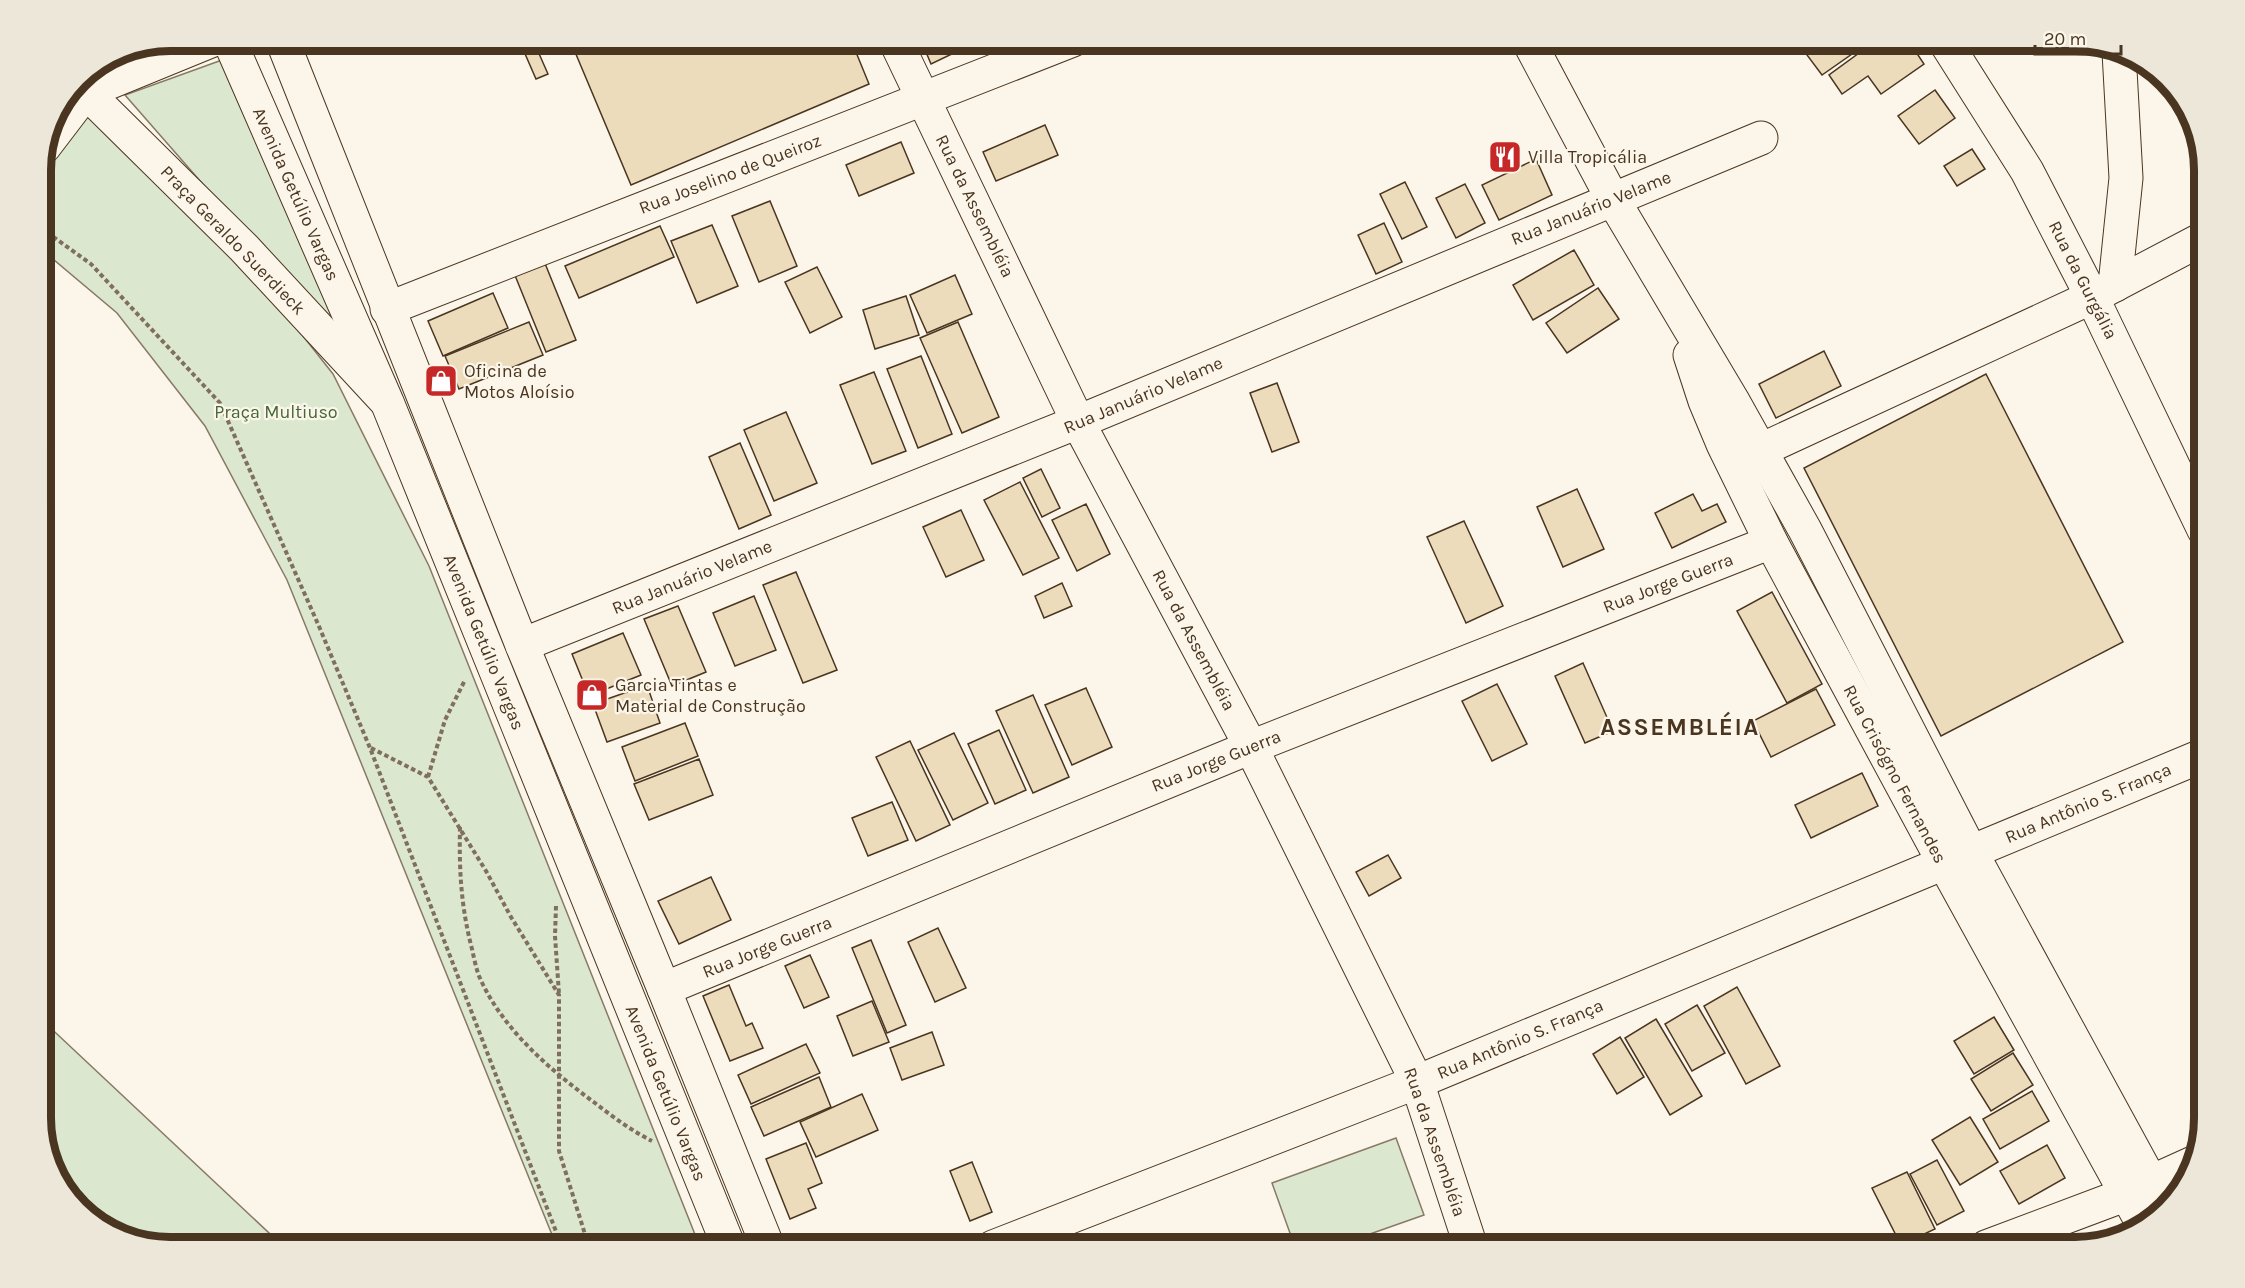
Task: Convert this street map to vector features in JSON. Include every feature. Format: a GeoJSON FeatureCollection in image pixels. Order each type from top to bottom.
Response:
{"type":"FeatureCollection","features":[{"type":"Feature","properties":{"kind":"street"},"geometry":{"type":"LineString","coordinates":[[86,86],[183,51]]}},
{"type":"Feature","properties":{"kind":"street","name":"Avenida Getúlio Vargas"},"geometry":{"type":"LineString","coordinates":[[234,51],[387,402],[725,1237]]}},
{"type":"Feature","properties":{"kind":"street","name":"Avenida Getúlio Vargas"},"geometry":{"type":"LineString","coordinates":[[286,51],[522,645],[764,1237]]}},
{"type":"Feature","properties":{"kind":"street","name":"Rua da Assembléia"},"geometry":{"type":"LineString","coordinates":[[901,51],[1078,422],[1251,747],[1417,1082],[1467,1237]]}},
{"type":"Feature","properties":{"kind":"street","name":"Rua Joselino de Queiroz"},"geometry":{"type":"LineString","coordinates":[[387,309],[1045,51]]}},
{"type":"Feature","properties":{"kind":"street","name":"Rua Crisógno Fernandes"},"geometry":{"type":"LineString","coordinates":[[1534,51],[1612,198],[1761,450],[1805,530],[1957,857]]}},
{"type":"Feature","properties":{"kind":"street","name":"Rua da Gurgália"},"geometry":{"type":"LineString","coordinates":[[1951,51],[2104,291],[2194,506]]}},
{"type":"Feature","properties":{"kind":"street"},"geometry":{"type":"LineString","coordinates":[[2104,291],[2126,178],[2119,59]]}},
{"type":"Feature","properties":{"kind":"street","name":"Praça Geraldo Suerdieck"},"geometry":{"type":"LineString","coordinates":[[82,90],[244,248],[387,402]]}},
{"type":"Feature","properties":{"kind":"street","name":"Rua Januário Velame"},"geometry":{"type":"LineString","coordinates":[[522,645],[1078,422],[1612,198],[1761,138]]}},
{"type":"Feature","properties":{"kind":"street"},"geometry":{"type":"LineString","coordinates":[[1761,450],[2104,291],[2194,243]]}},
{"type":"Feature","properties":{"kind":"street","name":"Rua Crisógno Fernandes"},"geometry":{"type":"LineString","coordinates":[[1676,308],[1705,401],[1771,542],[1957,857],[2148,1194],[2146,1214]]}},
{"type":"Feature","properties":{"kind":"street","name":"Rua Jorge Guerra"},"geometry":{"type":"LineString","coordinates":[[664,989],[1251,747],[1771,542]]}},
{"type":"Feature","properties":{"kind":"street","name":"Rua Antônio S. França"},"geometry":{"type":"LineString","coordinates":[[1021,1237],[1417,1082],[2194,759]]}},
{"type":"Feature","properties":{"kind":"street"},"geometry":{"type":"LineString","coordinates":[[2019,1237],[2148,1194],[2182,1171]]}},
{"type":"Feature","properties":{"kind":"path"},"geometry":{"type":"LineString","coordinates":[[51,235],[91,264],[220,403],[370,747],[558,1237]]}},
{"type":"Feature","properties":{"kind":"path"},"geometry":{"type":"LineString","coordinates":[[428,777],[446,720],[482,638]]}},
{"type":"Feature","properties":{"kind":"path"},"geometry":{"type":"LineString","coordinates":[[370,747],[428,777],[559,995]]}},
{"type":"Feature","properties":{"kind":"path"},"geometry":{"type":"LineString","coordinates":[[460,827],[459,872],[464,918],[479,975],[496,1007],[526,1044],[558,1076],[651,1141],[690,1152]]}},
{"type":"Feature","properties":{"kind":"path"},"geometry":{"type":"LineString","coordinates":[[556,900],[555,936],[559,995],[559,1151],[586,1237]]}},
{"type":"Feature","properties":{"kind":"green space"},"geometry":{"type":"Polygon","coordinates":[[[222,60],[347,349],[125,95],[222,60]]]}},
{"type":"Feature","properties":{"kind":"green space","name":"Praça Multiuso"},"geometry":{"type":"Polygon","coordinates":[[[75,98],[225,237],[333,374],[429,566],[696,1237],[553,1237],[287,580],[205,426],[117,313],[51,257],[52,154],[60,124],[75,98]]]}},
{"type":"Feature","properties":{"kind":"green space"},"geometry":{"type":"Polygon","coordinates":[[[51,1028],[273,1237],[154,1236],[124,1228],[91,1208],[80,1197],[63,1171],[53,1142],[51,1028]]]}},
{"type":"Feature","properties":{"kind":"green space"},"geometry":{"type":"Polygon","coordinates":[[[1396,1138],[1424,1215],[1361,1237],[1291,1237],[1272,1183],[1396,1138]]]}},
{"type":"Feature","properties":{"kind":"building"},"geometry":{"type":"Polygon","coordinates":[[[524,51],[538,51],[548,74],[536,79],[524,51]]]}},
{"type":"Feature","properties":{"kind":"building"},"geometry":{"type":"Polygon","coordinates":[[[575,51],[856,51],[869,84],[631,185],[575,51]]]}},
{"type":"Feature","properties":{"kind":"building"},"geometry":{"type":"Polygon","coordinates":[[[926,51],[958,51],[931,64],[926,51]]]}},
{"type":"Feature","properties":{"kind":"building"},"geometry":{"type":"Polygon","coordinates":[[[1804,51],[1856,51],[1822,75],[1804,51]]]}},
{"type":"Feature","properties":{"kind":"building"},"geometry":{"type":"Polygon","coordinates":[[[1862,51],[1915,51],[1924,64],[1881,94],[1868,76],[1842,94],[1829,75],[1862,51]]]}},
{"type":"Feature","properties":{"kind":"building"},"geometry":{"type":"Polygon","coordinates":[[[1935,90],[1955,118],[1919,144],[1898,116],[1935,90]]]}},
{"type":"Feature","properties":{"kind":"building"},"geometry":{"type":"Polygon","coordinates":[[[1045,125],[1058,155],[996,181],[983,152],[1045,125]]]}},
{"type":"Feature","properties":{"kind":"building"},"geometry":{"type":"Polygon","coordinates":[[[901,142],[914,173],[859,196],[846,165],[901,142]]]}},
{"type":"Feature","properties":{"kind":"building"},"geometry":{"type":"Polygon","coordinates":[[[1972,149],[1985,169],[1957,186],[1944,166],[1972,149]]]}},
{"type":"Feature","properties":{"kind":"building"},"geometry":{"type":"Polygon","coordinates":[[[1536,159],[1552,195],[1499,220],[1482,185],[1536,159]]]}},
{"type":"Feature","properties":{"kind":"building"},"geometry":{"type":"Polygon","coordinates":[[[1405,182],[1427,227],[1402,239],[1380,194],[1405,182]]]}},
{"type":"Feature","properties":{"kind":"building"},"geometry":{"type":"Polygon","coordinates":[[[1465,184],[1485,223],[1456,238],[1436,198],[1465,184]]]}},
{"type":"Feature","properties":{"kind":"building"},"geometry":{"type":"Polygon","coordinates":[[[770,201],[797,266],[759,282],[732,216],[770,201]]]}},
{"type":"Feature","properties":{"kind":"building"},"geometry":{"type":"Polygon","coordinates":[[[1384,223],[1402,262],[1376,274],[1358,235],[1384,223]]]}},
{"type":"Feature","properties":{"kind":"building"},"geometry":{"type":"Polygon","coordinates":[[[712,225],[738,286],[697,303],[671,241],[712,225]]]}},
{"type":"Feature","properties":{"kind":"building"},"geometry":{"type":"Polygon","coordinates":[[[660,226],[674,257],[579,298],[565,266],[660,226]]]}},
{"type":"Feature","properties":{"kind":"building"},"geometry":{"type":"Polygon","coordinates":[[[1574,250],[1594,285],[1533,320],[1513,285],[1574,250]]]}},
{"type":"Feature","properties":{"kind":"building"},"geometry":{"type":"Polygon","coordinates":[[[542,256],[576,340],[546,352],[512,268],[542,256]]]}},
{"type":"Feature","properties":{"kind":"building"},"geometry":{"type":"Polygon","coordinates":[[[817,267],[842,317],[810,333],[785,282],[817,267]]]}},
{"type":"Feature","properties":{"kind":"building"},"geometry":{"type":"Polygon","coordinates":[[[955,275],[972,314],[927,333],[910,295],[955,275]]]}},
{"type":"Feature","properties":{"kind":"building"},"geometry":{"type":"Polygon","coordinates":[[[1598,288],[1619,319],[1567,353],[1546,323],[1598,288]]]}},
{"type":"Feature","properties":{"kind":"building"},"geometry":{"type":"Polygon","coordinates":[[[493,293],[508,328],[443,356],[428,321],[493,293]]]}},
{"type":"Feature","properties":{"kind":"building"},"geometry":{"type":"Polygon","coordinates":[[[906,296],[919,335],[875,349],[863,310],[906,296]]]}},
{"type":"Feature","properties":{"kind":"building"},"geometry":{"type":"Polygon","coordinates":[[[529,322],[543,355],[459,389],[445,356],[529,322]]]}},
{"type":"Feature","properties":{"kind":"building"},"geometry":{"type":"Polygon","coordinates":[[[958,322],[999,417],[962,433],[920,338],[958,322]]]}},
{"type":"Feature","properties":{"kind":"building"},"geometry":{"type":"Polygon","coordinates":[[[1824,351],[1841,386],[1776,418],[1759,384],[1824,351]]]}},
{"type":"Feature","properties":{"kind":"building"},"geometry":{"type":"Polygon","coordinates":[[[921,356],[952,434],[918,448],[887,369],[921,356]]]}},
{"type":"Feature","properties":{"kind":"building"},"geometry":{"type":"Polygon","coordinates":[[[874,372],[906,451],[872,464],[840,385],[874,372]]]}},
{"type":"Feature","properties":{"kind":"building"},"geometry":{"type":"Polygon","coordinates":[[[1986,374],[2123,642],[1941,736],[1804,468],[1986,374]]]}},
{"type":"Feature","properties":{"kind":"building"},"geometry":{"type":"Polygon","coordinates":[[[1277,383],[1299,442],[1272,452],[1250,393],[1277,383]]]}},
{"type":"Feature","properties":{"kind":"building"},"geometry":{"type":"Polygon","coordinates":[[[786,412],[817,483],[774,501],[744,430],[786,412]]]}},
{"type":"Feature","properties":{"kind":"building"},"geometry":{"type":"Polygon","coordinates":[[[740,443],[771,515],[739,529],[709,457],[740,443]]]}},
{"type":"Feature","properties":{"kind":"building"},"geometry":{"type":"Polygon","coordinates":[[[1041,469],[1060,508],[1042,517],[1023,478],[1041,469]]]}},
{"type":"Feature","properties":{"kind":"building"},"geometry":{"type":"Polygon","coordinates":[[[1020,482],[1059,558],[1023,575],[984,500],[1020,482]]]}},
{"type":"Feature","properties":{"kind":"building"},"geometry":{"type":"Polygon","coordinates":[[[1577,489],[1604,549],[1563,567],[1537,507],[1577,489]]]}},
{"type":"Feature","properties":{"kind":"building"},"geometry":{"type":"Polygon","coordinates":[[[1693,494],[1702,511],[1717,504],[1726,522],[1672,548],[1655,513],[1693,494]]]}},
{"type":"Feature","properties":{"kind":"building"},"geometry":{"type":"Polygon","coordinates":[[[1086,504],[1110,554],[1077,571],[1052,520],[1086,504]]]}},
{"type":"Feature","properties":{"kind":"building"},"geometry":{"type":"Polygon","coordinates":[[[961,510],[984,560],[946,577],[923,527],[961,510]]]}},
{"type":"Feature","properties":{"kind":"building"},"geometry":{"type":"Polygon","coordinates":[[[1464,521],[1503,606],[1466,623],[1427,537],[1464,521]]]}},
{"type":"Feature","properties":{"kind":"building"},"geometry":{"type":"Polygon","coordinates":[[[796,572],[837,670],[803,683],[763,585],[796,572]]]}},
{"type":"Feature","properties":{"kind":"building"},"geometry":{"type":"Polygon","coordinates":[[[1062,583],[1072,606],[1044,618],[1035,596],[1062,583]]]}},
{"type":"Feature","properties":{"kind":"building"},"geometry":{"type":"Polygon","coordinates":[[[1772,592],[1822,684],[1787,703],[1737,611],[1772,592]]]}},
{"type":"Feature","properties":{"kind":"building"},"geometry":{"type":"Polygon","coordinates":[[[754,596],[776,650],[735,666],[713,613],[754,596]]]}},
{"type":"Feature","properties":{"kind":"building"},"geometry":{"type":"Polygon","coordinates":[[[678,606],[706,672],[672,686],[644,619],[678,606]]]}},
{"type":"Feature","properties":{"kind":"building"},"geometry":{"type":"Polygon","coordinates":[[[623,633],[641,675],[589,696],[572,654],[623,633]]]}},
{"type":"Feature","properties":{"kind":"building"},"geometry":{"type":"Polygon","coordinates":[[[1583,663],[1613,731],[1585,743],[1555,676],[1583,663]]]}},
{"type":"Feature","properties":{"kind":"building"},"geometry":{"type":"Polygon","coordinates":[[[1497,684],[1527,744],[1492,761],[1462,701],[1497,684]]]}},
{"type":"Feature","properties":{"kind":"building"},"geometry":{"type":"Polygon","coordinates":[[[647,685],[660,723],[607,742],[593,704],[647,685]]]}},
{"type":"Feature","properties":{"kind":"building"},"geometry":{"type":"Polygon","coordinates":[[[1086,688],[1112,747],[1072,765],[1045,705],[1086,688]]]}},
{"type":"Feature","properties":{"kind":"building"},"geometry":{"type":"Polygon","coordinates":[[[1816,689],[1835,725],[1771,757],[1753,721],[1816,689]]]}},
{"type":"Feature","properties":{"kind":"building"},"geometry":{"type":"Polygon","coordinates":[[[1033,695],[1069,777],[1033,793],[996,711],[1033,695]]]}},
{"type":"Feature","properties":{"kind":"building"},"geometry":{"type":"Polygon","coordinates":[[[685,723],[698,756],[635,781],[622,747],[685,723]]]}},
{"type":"Feature","properties":{"kind":"building"},"geometry":{"type":"Polygon","coordinates":[[[999,730],[1026,790],[995,804],[968,744],[999,730]]]}},
{"type":"Feature","properties":{"kind":"building"},"geometry":{"type":"Polygon","coordinates":[[[954,733],[988,803],[953,820],[918,750],[954,733]]]}},
{"type":"Feature","properties":{"kind":"building"},"geometry":{"type":"Polygon","coordinates":[[[910,741],[950,825],[916,841],[876,757],[910,741]]]}},
{"type":"Feature","properties":{"kind":"building"},"geometry":{"type":"Polygon","coordinates":[[[699,759],[713,795],[649,820],[634,784],[699,759]]]}},
{"type":"Feature","properties":{"kind":"building"},"geometry":{"type":"Polygon","coordinates":[[[1862,773],[1878,806],[1811,838],[1795,805],[1862,773]]]}},
{"type":"Feature","properties":{"kind":"building"},"geometry":{"type":"Polygon","coordinates":[[[892,802],[908,840],[868,856],[852,818],[892,802]]]}},
{"type":"Feature","properties":{"kind":"building"},"geometry":{"type":"Polygon","coordinates":[[[1388,855],[1401,878],[1369,896],[1356,872],[1388,855]]]}},
{"type":"Feature","properties":{"kind":"building"},"geometry":{"type":"Polygon","coordinates":[[[711,877],[731,920],[679,944],[658,901],[711,877]]]}},
{"type":"Feature","properties":{"kind":"building"},"geometry":{"type":"Polygon","coordinates":[[[938,928],[966,988],[935,1002],[908,942],[938,928]]]}},
{"type":"Feature","properties":{"kind":"building"},"geometry":{"type":"Polygon","coordinates":[[[871,940],[906,1025],[887,1033],[852,948],[871,940]]]}},
{"type":"Feature","properties":{"kind":"building"},"geometry":{"type":"Polygon","coordinates":[[[810,955],[829,997],[804,1008],[785,966],[810,955]]]}},
{"type":"Feature","properties":{"kind":"building"},"geometry":{"type":"Polygon","coordinates":[[[729,985],[746,1026],[752,1023],[763,1048],[730,1061],[703,996],[729,985]]]}},
{"type":"Feature","properties":{"kind":"building"},"geometry":{"type":"Polygon","coordinates":[[[1737,987],[1780,1066],[1746,1084],[1704,1006],[1737,987]]]}},
{"type":"Feature","properties":{"kind":"building"},"geometry":{"type":"Polygon","coordinates":[[[872,1001],[889,1042],[853,1056],[837,1016],[872,1001]]]}},
{"type":"Feature","properties":{"kind":"building"},"geometry":{"type":"Polygon","coordinates":[[[1697,1005],[1725,1053],[1692,1071],[1665,1024],[1697,1005]]]}},
{"type":"Feature","properties":{"kind":"building"},"geometry":{"type":"Polygon","coordinates":[[[1994,1017],[2014,1050],[1974,1074],[1954,1041],[1994,1017]]]}},
{"type":"Feature","properties":{"kind":"building"},"geometry":{"type":"Polygon","coordinates":[[[1656,1019],[1702,1096],[1670,1115],[1625,1038],[1656,1019]]]}},
{"type":"Feature","properties":{"kind":"building"},"geometry":{"type":"Polygon","coordinates":[[[932,1032],[944,1065],[902,1080],[890,1048],[932,1032]]]}},
{"type":"Feature","properties":{"kind":"building"},"geometry":{"type":"Polygon","coordinates":[[[1620,1037],[1644,1077],[1617,1094],[1593,1054],[1620,1037]]]}},
{"type":"Feature","properties":{"kind":"building"},"geometry":{"type":"Polygon","coordinates":[[[806,1044],[820,1073],[751,1104],[738,1075],[806,1044]]]}},
{"type":"Feature","properties":{"kind":"building"},"geometry":{"type":"Polygon","coordinates":[[[2013,1053],[2033,1085],[1991,1111],[1971,1079],[2013,1053]]]}},
{"type":"Feature","properties":{"kind":"building"},"geometry":{"type":"Polygon","coordinates":[[[819,1077],[831,1107],[764,1136],[751,1107],[819,1077]]]}},
{"type":"Feature","properties":{"kind":"building"},"geometry":{"type":"Polygon","coordinates":[[[2032,1091],[2049,1121],[2000,1149],[1983,1119],[2032,1091]]]}},
{"type":"Feature","properties":{"kind":"building"},"geometry":{"type":"Polygon","coordinates":[[[862,1094],[878,1130],[816,1157],[800,1122],[862,1094]]]}},
{"type":"Feature","properties":{"kind":"building"},"geometry":{"type":"Polygon","coordinates":[[[1970,1117],[1998,1162],[1960,1185],[1932,1140],[1970,1117]]]}},
{"type":"Feature","properties":{"kind":"building"},"geometry":{"type":"Polygon","coordinates":[[[806,1143],[822,1183],[808,1189],[816,1208],[790,1219],[766,1159],[806,1143]]]}},
{"type":"Feature","properties":{"kind":"building"},"geometry":{"type":"Polygon","coordinates":[[[2047,1145],[2065,1178],[2019,1204],[2000,1171],[2047,1145]]]}},
{"type":"Feature","properties":{"kind":"building"},"geometry":{"type":"Polygon","coordinates":[[[1937,1160],[1964,1211],[1937,1225],[1910,1174],[1937,1160]]]}},
{"type":"Feature","properties":{"kind":"building"},"geometry":{"type":"Polygon","coordinates":[[[972,1162],[992,1212],[970,1221],[950,1171],[972,1162]]]}},
{"type":"Feature","properties":{"kind":"building"},"geometry":{"type":"Polygon","coordinates":[[[1907,1172],[1935,1229],[1918,1237],[1897,1237],[1872,1188],[1907,1172]]]}},
{"type":"Feature","properties":{"kind":"place","name":"Villa Tropicália"},"geometry":{"type":"Point","coordinates":[1505,157]}},
{"type":"Feature","properties":{"kind":"place","name":"Oficina de Motos Aloísio"},"geometry":{"type":"Point","coordinates":[441,381]}},
{"type":"Feature","properties":{"kind":"place","name":"Garcia Tintas e Material de Construção"},"geometry":{"type":"Point","coordinates":[592,695]}},
{"type":"Feature","properties":{"kind":"district","name":"ASSEMBLÉIA"},"geometry":{"type":"Point","coordinates":[1680,727]}}]}
